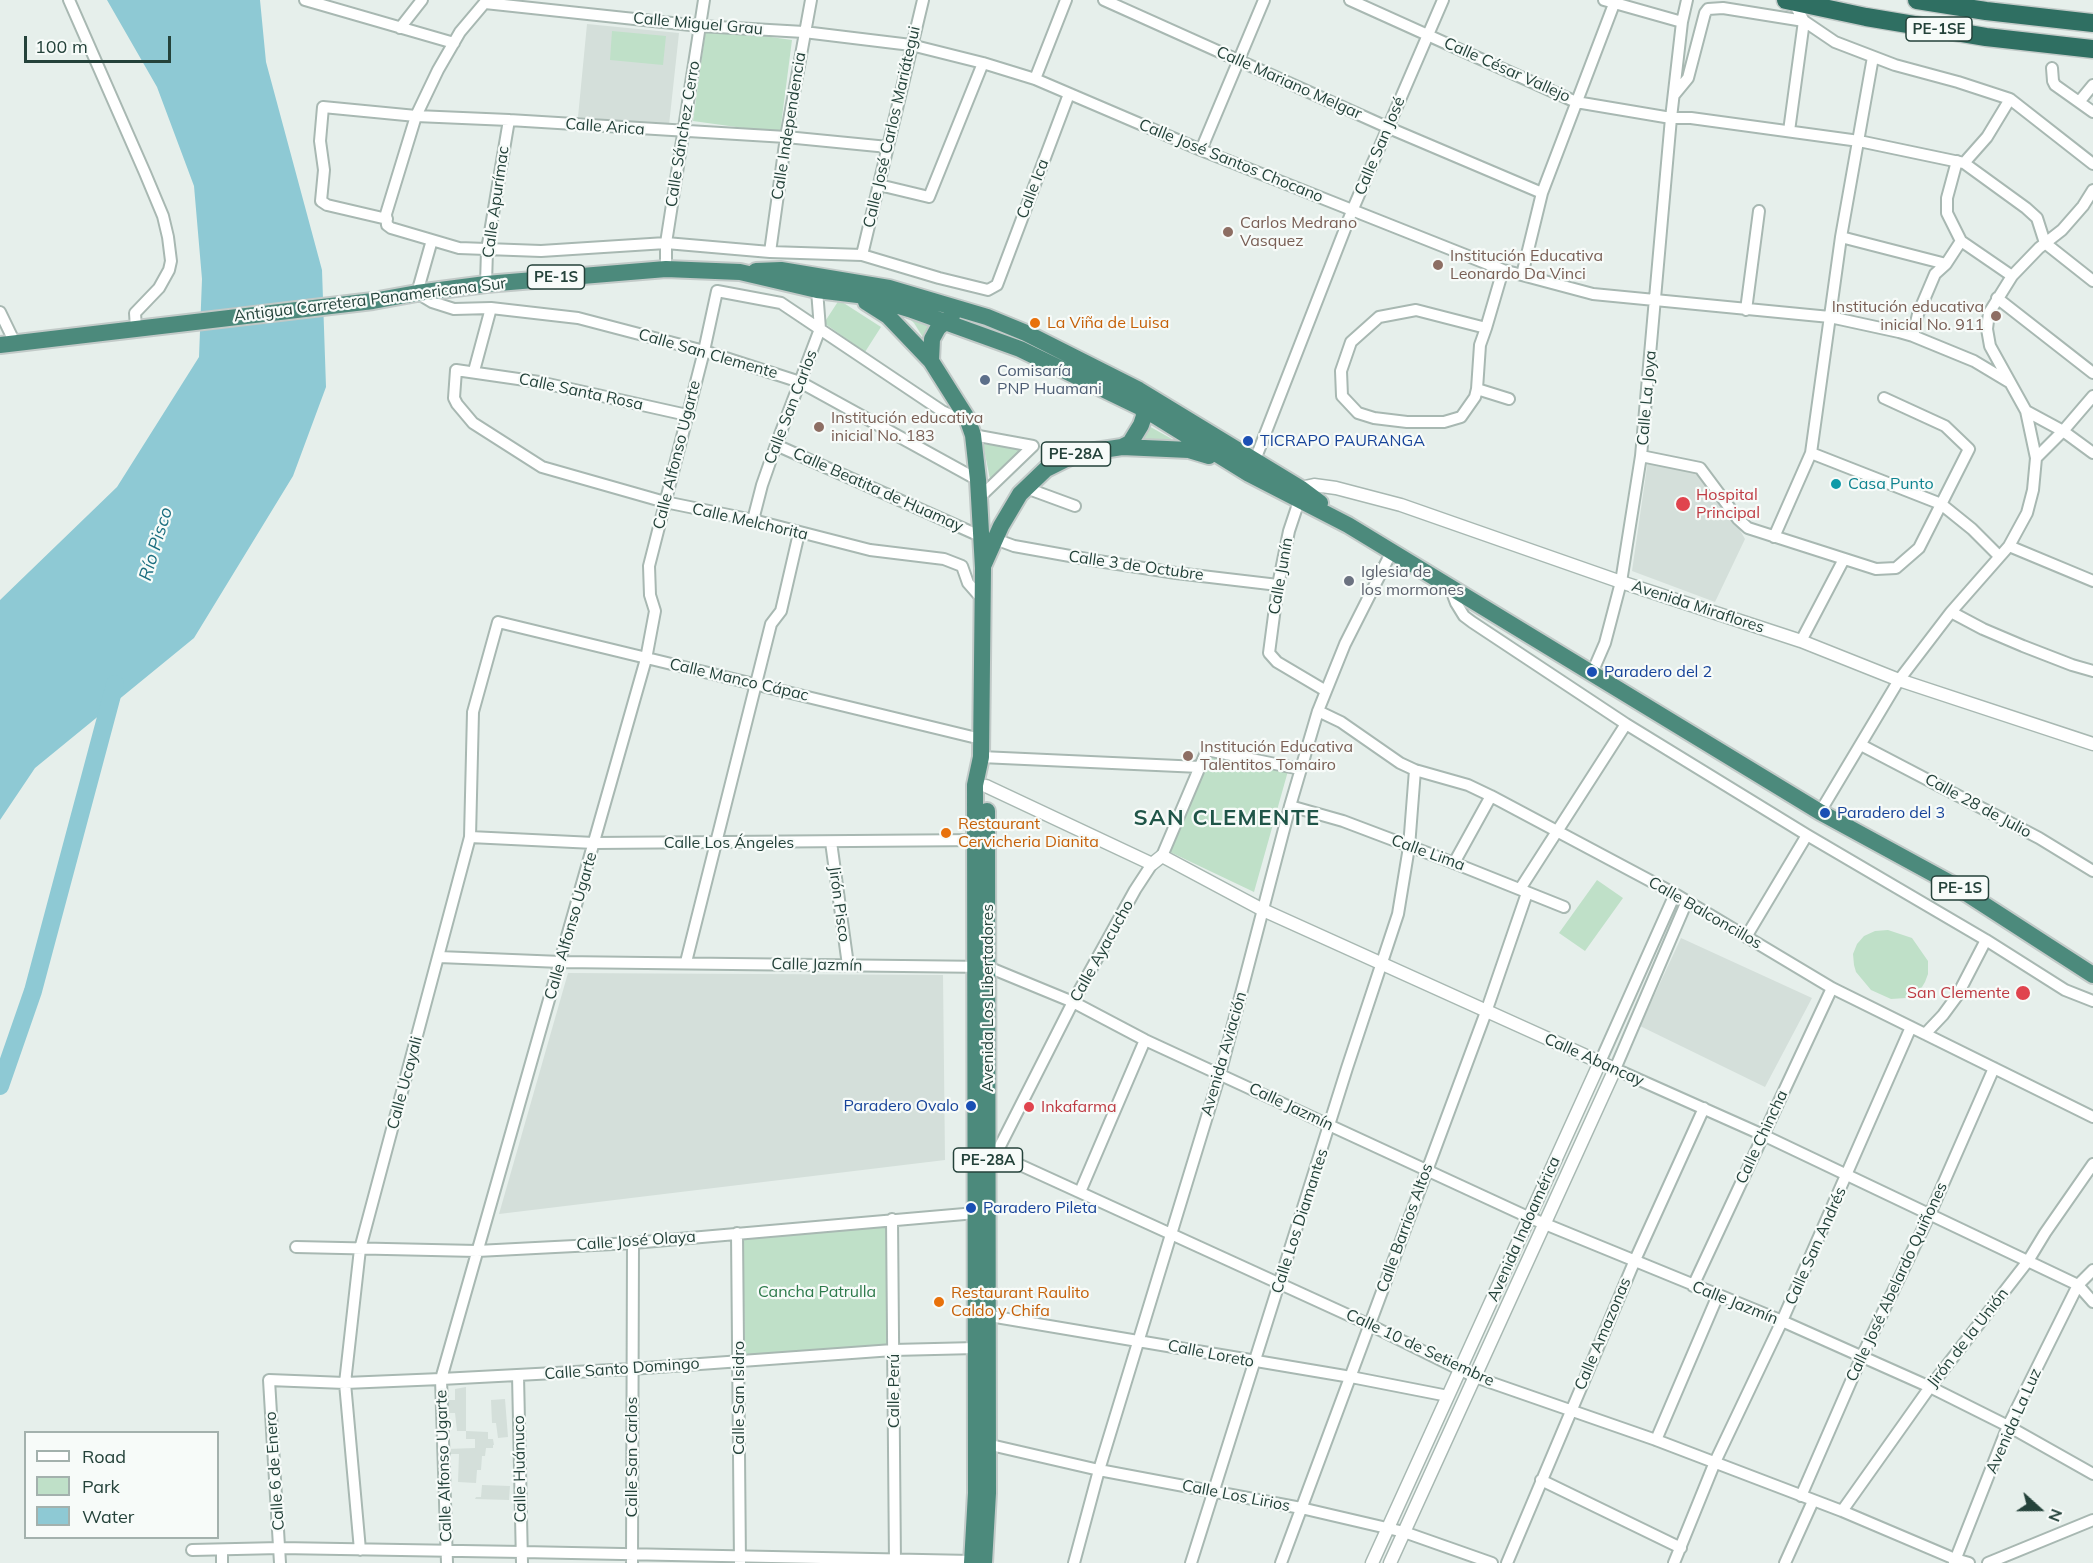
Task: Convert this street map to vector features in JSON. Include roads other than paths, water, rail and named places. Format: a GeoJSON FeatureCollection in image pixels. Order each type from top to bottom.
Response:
{"type":"FeatureCollection","features":[{"type":"Feature","properties":{"kind":"highway","name":"PE-1SE"},"geometry":{"type":"LineString","coordinates":[[1917,0],[1986,11],[2093,23]]}},
{"type":"Feature","properties":{"kind":"highway","name":"PE-1SE"},"geometry":{"type":"LineString","coordinates":[[1789,1],[1866,17],[1986,37],[2093,49]]}},
{"type":"Feature","properties":{"kind":"highway","name":"Antigua Carretera Panamericana Sur"},"geometry":{"type":"LineString","coordinates":[[8,344],[374,301],[417,292],[486,284],[666,269],[740,272],[781,270],[819,275],[890,288],[962,309],[1026,333],[1139,390],[1255,460],[1300,494],[1348,525],[1820,812],[1952,884],[2093,975]]}},
{"type":"Feature","properties":{"kind":"highway","name":"Antigua Carretera Panamericana Sur"},"geometry":{"type":"LineString","coordinates":[[740,272],[817,290],[867,296],[1020,349],[1144,410],[1227,461],[1300,494]]}},
{"type":"Feature","properties":{"kind":"highway","name":"Avenida Los Libertadores"},"geometry":{"type":"LineString","coordinates":[[843,294],[865,302],[888,316],[931,361],[967,418],[973,435],[985,534],[981,739],[981,757],[986,786],[981,840],[986,1155],[981,1315],[982,1443]]}},
{"type":"Feature","properties":{"kind":"highway"},"geometry":{"type":"LineString","coordinates":[[931,361],[932,339],[938,328],[962,309]]}},
{"type":"Feature","properties":{"kind":"highway"},"geometry":{"type":"LineString","coordinates":[[1139,390],[1144,410]]}},
{"type":"Feature","properties":{"kind":"highway","name":"PE-28A"},"geometry":{"type":"LineString","coordinates":[[1122,447],[1130,443],[1137,434],[1144,410]]}},
{"type":"Feature","properties":{"kind":"highway","name":"PE-28A"},"geometry":{"type":"LineString","coordinates":[[985,534],[1020,494],[1046,469],[1076,454],[1122,447],[1189,450],[1227,461]]}},
{"type":"Feature","properties":{"kind":"highway","name":"Avenida Los Libertadores"},"geometry":{"type":"LineString","coordinates":[[981,757],[975,785],[981,840]]}},
{"type":"Feature","properties":{"kind":"highway","name":"Avenida Los Libertadores"},"geometry":{"type":"LineString","coordinates":[[976,1562],[988,1493],[982,1443],[976,1348],[981,1315],[976,1213],[986,1155]]}},
{"type":"Feature","properties":{"kind":"street"},"geometry":{"type":"LineString","coordinates":[[69,0],[145,172],[163,216],[168,237],[171,261],[169,270],[159,288],[138,309],[134,319],[136,328]]}},
{"type":"Feature","properties":{"kind":"street"},"geometry":{"type":"LineString","coordinates":[[305,0],[454,43]]}},
{"type":"Feature","properties":{"kind":"street"},"geometry":{"type":"LineString","coordinates":[[400,28],[422,0]]}},
{"type":"Feature","properties":{"kind":"street","name":"Calle Sánchez Cerro"},"geometry":{"type":"LineString","coordinates":[[666,269],[666,243],[704,0]]}},
{"type":"Feature","properties":{"kind":"street","name":"Calle Independencia"},"geometry":{"type":"LineString","coordinates":[[770,252],[786,137],[810,0]]}},
{"type":"Feature","properties":{"kind":"street","name":"Calle José Carlos Mariátegui"},"geometry":{"type":"LineString","coordinates":[[862,255],[922,0]]}},
{"type":"Feature","properties":{"kind":"street"},"geometry":{"type":"LineString","coordinates":[[1035,79],[1066,0]]}},
{"type":"Feature","properties":{"kind":"street","name":"Calle Mariano Melgar"},"geometry":{"type":"LineString","coordinates":[[1104,0],[1389,128],[1542,193]]}},
{"type":"Feature","properties":{"kind":"street"},"geometry":{"type":"LineString","coordinates":[[1201,150],[1264,0]]}},
{"type":"Feature","properties":{"kind":"street","name":"Calle César Vallejo"},"geometry":{"type":"LineString","coordinates":[[1350,0],[1576,102],[1671,118],[1691,118],[1859,141],[1960,162]]}},
{"type":"Feature","properties":{"kind":"street","name":"Calle San José"},"geometry":{"type":"LineString","coordinates":[[1255,460],[1352,210],[1443,0]]}},
{"type":"Feature","properties":{"kind":"street","name":"Calle La Joya"},"geometry":{"type":"LineString","coordinates":[[1592,673],[1605,643],[1621,582],[1641,456],[1671,118],[1682,22],[1687,0]]}},
{"type":"Feature","properties":{"kind":"street"},"geometry":{"type":"LineString","coordinates":[[486,1],[460,32],[438,70],[416,116],[386,214],[387,225],[391,228],[459,248],[488,250],[541,251],[666,243],[770,252],[862,255]]}},
{"type":"Feature","properties":{"kind":"street","name":"Calle Miguel Grau"},"geometry":{"type":"LineString","coordinates":[[486,1],[700,26],[804,32],[911,45]]}},
{"type":"Feature","properties":{"kind":"street"},"geometry":{"type":"LineString","coordinates":[[1789,1],[1804,21],[1828,38],[1895,65],[2010,99],[2093,164]]}},
{"type":"Feature","properties":{"kind":"street"},"geometry":{"type":"LineString","coordinates":[[1522,274],[1542,193],[1576,102],[1609,2],[1682,22]]}},
{"type":"Feature","properties":{"kind":"street"},"geometry":{"type":"LineString","coordinates":[[1674,96],[1688,78],[1708,9],[1724,8],[1804,21]]}},
{"type":"Feature","properties":{"kind":"street"},"geometry":{"type":"LineString","coordinates":[[1789,131],[1804,21]]}},
{"type":"Feature","properties":{"kind":"street","name":"Calle José Santos Chocano"},"geometry":{"type":"LineString","coordinates":[[911,45],[1035,79],[1201,150],[1503,270],[1593,294],[1830,317],[1913,336],[1974,361],[2008,382]]}},
{"type":"Feature","properties":{"kind":"street"},"geometry":{"type":"LineString","coordinates":[[1774,537],[1810,453],[1841,237],[1873,57]]}},
{"type":"Feature","properties":{"kind":"street"},"geometry":{"type":"LineString","coordinates":[[879,185],[929,197],[983,63]]}},
{"type":"Feature","properties":{"kind":"street"},"geometry":{"type":"LineString","coordinates":[[2052,68],[2055,85],[2093,112]]}},
{"type":"Feature","properties":{"kind":"street"},"geometry":{"type":"LineString","coordinates":[[2079,102],[2093,85]]}},
{"type":"Feature","properties":{"kind":"street","name":"Calle Ica"},"geometry":{"type":"LineString","coordinates":[[862,255],[982,289],[988,290],[997,285],[1069,94]]}},
{"type":"Feature","properties":{"kind":"street"},"geometry":{"type":"LineString","coordinates":[[2010,99],[1987,137],[1960,162],[1947,198],[1947,213],[1960,242],[2012,276]]}},
{"type":"Feature","properties":{"kind":"street","name":"Calle Arica"},"geometry":{"type":"LineString","coordinates":[[387,219],[327,205],[321,201],[324,170],[320,141],[323,107],[416,116],[786,137],[888,147]]}},
{"type":"Feature","properties":{"kind":"street","name":"Calle Apurímac"},"geometry":{"type":"LineString","coordinates":[[486,284],[488,250],[509,120]]}},
{"type":"Feature","properties":{"kind":"street"},"geometry":{"type":"LineString","coordinates":[[1960,162],[2009,194],[2037,218],[2046,243],[2093,281]]}},
{"type":"Feature","properties":{"kind":"street"},"geometry":{"type":"LineString","coordinates":[[1820,812],[1899,680],[1951,612],[2009,546],[2027,513],[2033,490],[2036,458],[2026,411],[1990,346],[1987,329],[1989,313],[2012,276],[2062,230],[2083,206],[2093,190]]}},
{"type":"Feature","properties":{"kind":"street"},"geometry":{"type":"LineString","coordinates":[[1746,310],[1759,211]]}},
{"type":"Feature","properties":{"kind":"street"},"geometry":{"type":"LineString","coordinates":[[1841,237],[1946,264]]}},
{"type":"Feature","properties":{"kind":"street"},"geometry":{"type":"LineString","coordinates":[[417,292],[432,240]]}},
{"type":"Feature","properties":{"kind":"street"},"geometry":{"type":"LineString","coordinates":[[1913,336],[1935,274],[1946,264],[1960,242]]}},
{"type":"Feature","properties":{"kind":"street"},"geometry":{"type":"LineString","coordinates":[[1486,328],[1416,310],[1379,317],[1351,342],[1341,371],[1342,396],[1358,413],[1385,419],[1407,422],[1444,422],[1461,417],[1475,397],[1477,390],[1479,356],[1503,270]]}},
{"type":"Feature","properties":{"kind":"street"},"geometry":{"type":"LineString","coordinates":[[817,290],[820,329],[942,411],[953,416],[967,418]]}},
{"type":"Feature","properties":{"kind":"street","name":"Calle Alfonso Ugarte"},"geometry":{"type":"LineString","coordinates":[[447,1563],[441,1379],[646,659],[655,611],[650,595],[649,566],[717,291],[781,303],[820,329]]}},
{"type":"Feature","properties":{"kind":"street","name":"Calle San Clemente"},"geometry":{"type":"LineString","coordinates":[[417,292],[442,306],[454,309],[491,308],[578,318],[704,351],[800,382],[978,480]]}},
{"type":"Feature","properties":{"kind":"street"},"geometry":{"type":"LineString","coordinates":[[1997,298],[2093,373]]}},
{"type":"Feature","properties":{"kind":"street"},"geometry":{"type":"LineString","coordinates":[[474,371],[491,308]]}},
{"type":"Feature","properties":{"kind":"street"},"geometry":{"type":"LineString","coordinates":[[0,312],[8,344]]}},
{"type":"Feature","properties":{"kind":"street","name":"Calle San Carlos"},"geometry":{"type":"LineString","coordinates":[[753,520],[776,445],[820,329]]}},
{"type":"Feature","properties":{"kind":"street","name":"Calle Melchorita"},"geometry":{"type":"LineString","coordinates":[[474,371],[456,370],[454,398],[473,423],[542,467],[665,502],[753,520],[870,550],[944,559],[962,566],[968,583],[982,599]]}},
{"type":"Feature","properties":{"kind":"street","name":"Calle Santa Rosa"},"geometry":{"type":"LineString","coordinates":[[474,371],[539,382],[687,415]]}},
{"type":"Feature","properties":{"kind":"street"},"geometry":{"type":"LineString","coordinates":[[1477,390],[1509,399]]}},
{"type":"Feature","properties":{"kind":"street"},"geometry":{"type":"LineString","coordinates":[[2036,458],[2093,396]]}},
{"type":"Feature","properties":{"kind":"street"},"geometry":{"type":"LineString","coordinates":[[1641,456],[1700,468],[1738,519],[1748,528],[1876,569],[1896,568],[1919,548],[1969,448],[1945,426],[1884,398]]}},
{"type":"Feature","properties":{"kind":"street"},"geometry":{"type":"LineString","coordinates":[[2026,411],[2063,431],[2093,453]]}},
{"type":"Feature","properties":{"kind":"street"},"geometry":{"type":"LineString","coordinates":[[973,435],[1033,446],[979,498]]}},
{"type":"Feature","properties":{"kind":"street","name":"Calle Beatita de Huamay"},"geometry":{"type":"LineString","coordinates":[[776,445],[985,534]]}},
{"type":"Feature","properties":{"kind":"street"},"geometry":{"type":"LineString","coordinates":[[1810,453],[1941,504],[1972,529],[1999,556]]}},
{"type":"Feature","properties":{"kind":"street","name":"Avenida Miraflores"},"geometry":{"type":"LineString","coordinates":[[1300,494],[1314,485],[1365,495],[1801,641],[1899,680],[2093,744]]}},
{"type":"Feature","properties":{"kind":"street"},"geometry":{"type":"LineString","coordinates":[[1026,488],[1075,506]]}},
{"type":"Feature","properties":{"kind":"street","name":"Calle Junín"},"geometry":{"type":"LineString","coordinates":[[1300,494],[1289,531],[1278,585],[1269,653],[1277,663],[1326,690]]}},
{"type":"Feature","properties":{"kind":"street"},"geometry":{"type":"LineString","coordinates":[[686,963],[755,684],[771,624],[781,611],[799,533]]}},
{"type":"Feature","properties":{"kind":"street","name":"Calle 3 de Octubre"},"geometry":{"type":"LineString","coordinates":[[985,534],[1014,546],[1109,563],[1278,585]]}},
{"type":"Feature","properties":{"kind":"street"},"geometry":{"type":"LineString","coordinates":[[2009,546],[2093,581]]}},
{"type":"Feature","properties":{"kind":"street","name":"Avenida Aviación"},"geometry":{"type":"LineString","coordinates":[[1074,1563],[1170,1232],[1220,1074],[1290,806],[1318,711],[1345,644],[1392,551]]}},
{"type":"Feature","properties":{"kind":"street"},"geometry":{"type":"LineString","coordinates":[[1801,641],[1844,559]]}},
{"type":"Feature","properties":{"kind":"street"},"geometry":{"type":"LineString","coordinates":[[1450,587],[1464,616],[1626,724],[1986,940],[2064,990],[2093,1001]]}},
{"type":"Feature","properties":{"kind":"street"},"geometry":{"type":"LineString","coordinates":[[1951,612],[2023,646],[2093,671]]}},
{"type":"Feature","properties":{"kind":"street","name":"Calle Manco Cápac"},"geometry":{"type":"LineString","coordinates":[[498,622],[981,739]]}},
{"type":"Feature","properties":{"kind":"street","name":"Calle Ucayali"},"geometry":{"type":"LineString","coordinates":[[360,1550],[345,1383],[360,1249],[470,837],[473,712],[498,622]]}},
{"type":"Feature","properties":{"kind":"street","name":"Calle Balconcillos"},"geometry":{"type":"LineString","coordinates":[[1318,711],[1341,722],[1386,754],[1415,770],[1468,785],[1491,796],[1675,894],[1832,988],[2093,1117]]}},
{"type":"Feature","properties":{"kind":"street","name":"Calle Barrios Altos"},"geometry":{"type":"LineString","coordinates":[[1281,1563],[1486,1012],[1523,891],[1556,832],[1626,724]]}},
{"type":"Feature","properties":{"kind":"street","name":"Calle 28 de Julio"},"geometry":{"type":"LineString","coordinates":[[1861,746],[2039,838],[2093,871]]}},
{"type":"Feature","properties":{"kind":"street","name":"Calle Ayacucho"},"geometry":{"type":"LineString","coordinates":[[986,1155],[1135,890],[1157,860],[1207,750],[1300,769]]}},
{"type":"Feature","properties":{"kind":"street"},"geometry":{"type":"LineString","coordinates":[[981,757],[1200,767]]}},
{"type":"Feature","properties":{"kind":"street","name":"Calle Los Diamantes"},"geometry":{"type":"LineString","coordinates":[[1191,1563],[1398,914],[1409,847],[1415,770]]}},
{"type":"Feature","properties":{"kind":"street","name":"Calle Abancay"},"geometry":{"type":"LineString","coordinates":[[986,786],[1157,860],[1381,965],[1704,1108],[2028,1261]]}},
{"type":"Feature","properties":{"kind":"street"},"geometry":{"type":"LineString","coordinates":[[1454,863],[1491,796]]}},
{"type":"Feature","properties":{"kind":"street","name":"Calle Lima"},"geometry":{"type":"LineString","coordinates":[[1290,806],[1342,821],[1564,907]]}},
{"type":"Feature","properties":{"kind":"street"},"geometry":{"type":"LineString","coordinates":[[1746,937],[1808,835]]}},
{"type":"Feature","properties":{"kind":"street","name":"Calle Los Ángeles"},"geometry":{"type":"LineString","coordinates":[[470,837],[594,843],[981,840]]}},
{"type":"Feature","properties":{"kind":"street","name":"Jirón Pisco"},"geometry":{"type":"LineString","coordinates":[[831,842],[848,965]]}},
{"type":"Feature","properties":{"kind":"street","name":"Avenida Indoamérica"},"geometry":{"type":"LineString","coordinates":[[1372,1563],[1675,894]]}},
{"type":"Feature","properties":{"kind":"street","name":"Avenida Indoamérica"},"geometry":{"type":"LineString","coordinates":[[1390,1563],[1615,1069],[1687,901]]}},
{"type":"Feature","properties":{"kind":"street"},"geometry":{"type":"LineString","coordinates":[[1925,1034],[1943,1016],[1957,996],[1986,940]]}},
{"type":"Feature","properties":{"kind":"street","name":"Calle Jazmín"},"geometry":{"type":"LineString","coordinates":[[439,957],[561,962],[982,967],[1073,1002],[1145,1040],[1528,1217],[1782,1322],[1930,1387],[2008,1426],[2093,1474]]}},
{"type":"Feature","properties":{"kind":"street","name":"Calle Chincha"},"geometry":{"type":"LineString","coordinates":[[1693,1286],[1832,988]]}},
{"type":"Feature","properties":{"kind":"street","name":"Calle San Andrés"},"geometry":{"type":"LineString","coordinates":[[1674,1563],[1715,1462],[1782,1322],[1911,1027]]}},
{"type":"Feature","properties":{"kind":"street"},"geometry":{"type":"LineString","coordinates":[[1080,1192],[1145,1040]]}},
{"type":"Feature","properties":{"kind":"street","name":"Calle José Abelardo Quiñones"},"geometry":{"type":"LineString","coordinates":[[1801,1496],[1862,1356],[1930,1214],[1994,1068]]}},
{"type":"Feature","properties":{"kind":"street","name":"Calle Amazonas"},"geometry":{"type":"LineString","coordinates":[[1507,1563],[1635,1260],[1704,1108]]}},
{"type":"Feature","properties":{"kind":"street","name":"Calle 10 de Setiembre"},"geometry":{"type":"LineString","coordinates":[[986,1155],[1080,1192],[1170,1232],[1370,1325],[1475,1377],[1571,1409],[1715,1462],[1842,1511],[1954,1561],[1969,1563]]}},
{"type":"Feature","properties":{"kind":"street","name":"Jirón de la Unión"},"geometry":{"type":"LineString","coordinates":[[1842,1511],[1930,1387],[2028,1261],[2093,1164]]}},
{"type":"Feature","properties":{"kind":"street","name":"Calle José Olaya"},"geometry":{"type":"LineString","coordinates":[[296,1247],[477,1251],[633,1243],[976,1213]]}},
{"type":"Feature","properties":{"kind":"street","name":"Calle Perú"},"geometry":{"type":"LineString","coordinates":[[892,1219],[895,1561]]}},
{"type":"Feature","properties":{"kind":"street","name":"Calle San Isidro"},"geometry":{"type":"LineString","coordinates":[[737,1233],[740,1560]]}},
{"type":"Feature","properties":{"kind":"street","name":"Calle San Carlos"},"geometry":{"type":"LineString","coordinates":[[632,1558],[633,1243]]}},
{"type":"Feature","properties":{"kind":"street"},"geometry":{"type":"LineString","coordinates":[[2028,1261],[2078,1285],[2093,1302]]}},
{"type":"Feature","properties":{"kind":"street","name":"Avenida La Luz"},"geometry":{"type":"LineString","coordinates":[[1954,1561],[2008,1426],[2078,1285],[2093,1270]]}},
{"type":"Feature","properties":{"kind":"street"},"geometry":{"type":"LineString","coordinates":[[1656,1440],[1718,1296]]}},
{"type":"Feature","properties":{"kind":"street","name":"Calle Loreto"},"geometry":{"type":"LineString","coordinates":[[981,1315],[1139,1340],[1448,1396]]}},
{"type":"Feature","properties":{"kind":"street","name":"Calle Santo Domingo"},"geometry":{"type":"LineString","coordinates":[[269,1380],[345,1383],[441,1379],[631,1369],[893,1350],[976,1348]]}},
{"type":"Feature","properties":{"kind":"street","name":"Calle Huánuco"},"geometry":{"type":"LineString","coordinates":[[518,1375],[522,1557]]}},
{"type":"Feature","properties":{"kind":"street","name":"Calle 6 de Enero"},"geometry":{"type":"LineString","coordinates":[[269,1380],[280,1563]]}},
{"type":"Feature","properties":{"kind":"street","name":"Calle Los Lirios"},"geometry":{"type":"LineString","coordinates":[[982,1443],[1100,1470],[1300,1508],[1388,1528],[1492,1563]]}},
{"type":"Feature","properties":{"kind":"street"},"geometry":{"type":"LineString","coordinates":[[1541,1480],[1681,1548]]}},
{"type":"Feature","properties":{"kind":"street"},"geometry":{"type":"LineString","coordinates":[[1785,1563],[1813,1501]]}},
{"type":"Feature","properties":{"kind":"street"},"geometry":{"type":"LineString","coordinates":[[1988,1563],[2093,1520]]}},
{"type":"Feature","properties":{"kind":"street"},"geometry":{"type":"LineString","coordinates":[[192,1550],[280,1548],[446,1551],[522,1557],[976,1562]]}},
{"type":"Feature","properties":{"kind":"street"},"geometry":{"type":"LineString","coordinates":[[222,1550],[222,1563]]}},
{"type":"Feature","properties":{"kind":"water"},"geometry":{"type":"Polygon","coordinates":[[[107,0],[260,0],[266,62],[322,270],[326,387],[293,476],[194,638],[35,768],[0,820],[0,600],[117,487],[199,357],[202,279],[194,186],[157,87],[107,0]]]}},
{"type":"Feature","properties":{"kind":"waterway","name":"Río Pisco"},"geometry":{"type":"LineString","coordinates":[[0,1086],[33,991],[115,684]]}},
{"type":"Feature","properties":{"kind":"place","name":"Carlos Medrano Vasquez"},"geometry":{"type":"Point","coordinates":[1228,232]}},
{"type":"Feature","properties":{"kind":"place","name":"Institución Educativa Leonardo Da Vinci"},"geometry":{"type":"Point","coordinates":[1438,265]}},
{"type":"Feature","properties":{"kind":"place","name":"Institución educativa inicial No. 911"},"geometry":{"type":"Point","coordinates":[1996,316]}},
{"type":"Feature","properties":{"kind":"place","name":"La Viña de Luisa"},"geometry":{"type":"Point","coordinates":[1035,323]}},
{"type":"Feature","properties":{"kind":"place","name":"Comisaría PNP Huamani"},"geometry":{"type":"Point","coordinates":[985,380]}},
{"type":"Feature","properties":{"kind":"place","name":"Institución educativa inicial No. 183"},"geometry":{"type":"Point","coordinates":[819,427]}},
{"type":"Feature","properties":{"kind":"place","name":"TICRAPO PAURANGA"},"geometry":{"type":"Point","coordinates":[1248,441]}},
{"type":"Feature","properties":{"kind":"place","name":"Casa Punto"},"geometry":{"type":"Point","coordinates":[1836,484]}},
{"type":"Feature","properties":{"kind":"place","name":"Hospital Principal"},"geometry":{"type":"Point","coordinates":[1683,504]}},
{"type":"Feature","properties":{"kind":"place","name":"Iglesia de los mormones"},"geometry":{"type":"Point","coordinates":[1349,581]}},
{"type":"Feature","properties":{"kind":"place","name":"Paradero del 2"},"geometry":{"type":"Point","coordinates":[1592,672]}},
{"type":"Feature","properties":{"kind":"place","name":"Institución Educativa Talentitos Tomairo"},"geometry":{"type":"Point","coordinates":[1188,756]}},
{"type":"Feature","properties":{"kind":"place","name":"Paradero del 3"},"geometry":{"type":"Point","coordinates":[1825,813]}},
{"type":"Feature","properties":{"kind":"place","name":"Restaurant Cervicheria Dianita"},"geometry":{"type":"Point","coordinates":[946,833]}},
{"type":"Feature","properties":{"kind":"place","name":"San Clemente"},"geometry":{"type":"Point","coordinates":[2023,993]}},
{"type":"Feature","properties":{"kind":"place","name":"Paradero Ovalo"},"geometry":{"type":"Point","coordinates":[971,1106]}},
{"type":"Feature","properties":{"kind":"place","name":"Inkafarma"},"geometry":{"type":"Point","coordinates":[1029,1107]}},
{"type":"Feature","properties":{"kind":"place","name":"Paradero Pileta"},"geometry":{"type":"Point","coordinates":[971,1208]}},
{"type":"Feature","properties":{"kind":"place","name":"Restaurant Raulito Caldo y Chifa"},"geometry":{"type":"Point","coordinates":[939,1302]}},
{"type":"Feature","properties":{"kind":"district","name":"SAN CLEMENTE"},"geometry":{"type":"Point","coordinates":[1227,818]}},
{"type":"Feature","properties":{"kind":"park label","name":"Cancha Patrulla"},"geometry":{"type":"Point","coordinates":[817,1292]}}]}
